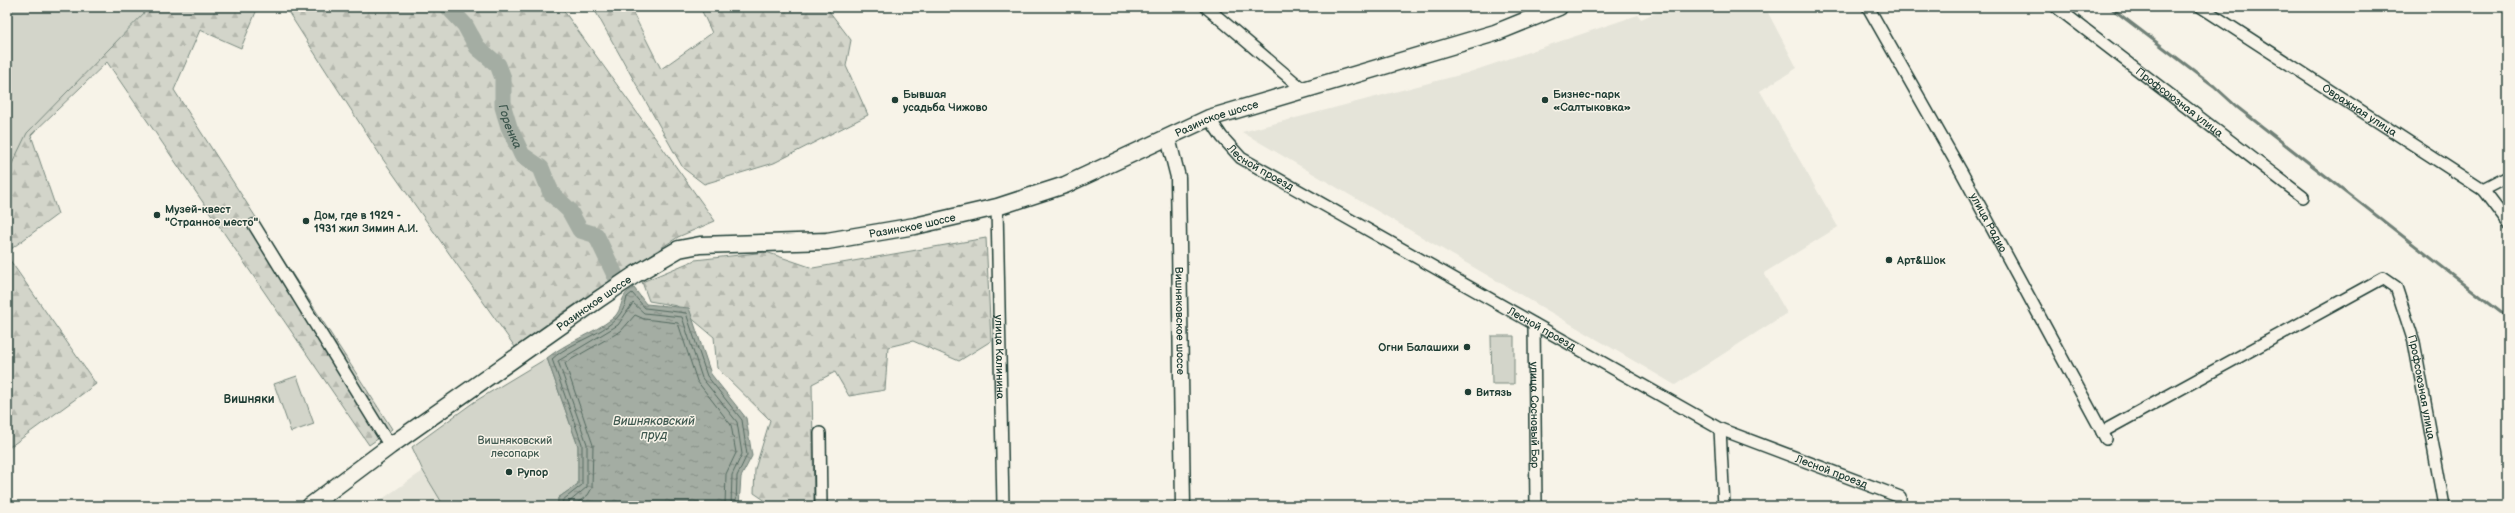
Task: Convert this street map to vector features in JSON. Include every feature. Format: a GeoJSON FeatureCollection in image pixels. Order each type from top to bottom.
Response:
{"type":"FeatureCollection","features":[{"type":"Feature","properties":{"kind":"main road","name":"Разинское шоссе"},"geometry":{"type":"LineString","coordinates":[[310,506],[390,446],[605,295],[680,249],[700,245],[827,242],[915,226],[998,207],[1065,185],[1210,118],[1305,91],[1495,33],[1559,7]]}},
{"type":"Feature","properties":{"kind":"street"},"geometry":{"type":"LineString","coordinates":[[1206,7],[1305,91]]}},
{"type":"Feature","properties":{"kind":"street","name":"улица Радио"},"geometry":{"type":"LineString","coordinates":[[1868,7],[1962,173],[2104,435],[2383,278]]}},
{"type":"Feature","properties":{"kind":"street","name":"Профсоюзная улица"},"geometry":{"type":"LineString","coordinates":[[2056,7],[2303,197]]}},
{"type":"Feature","properties":{"kind":"street","name":"Овражная улица"},"geometry":{"type":"LineString","coordinates":[[2201,7],[2483,190],[2508,223]]}},
{"type":"Feature","properties":{"kind":"street","name":"Лесной проезд"},"geometry":{"type":"LineString","coordinates":[[1210,118],[1222,138],[1241,158],[1720,429],[1900,502]]}},
{"type":"Feature","properties":{"kind":"street","name":"Вишняковское шоссе"},"geometry":{"type":"LineString","coordinates":[[1168,138],[1178,177],[1183,506]]}},
{"type":"Feature","properties":{"kind":"street"},"geometry":{"type":"LineString","coordinates":[[2483,190],[2508,177]]}},
{"type":"Feature","properties":{"kind":"street","name":"улица Калинина"},"geometry":{"type":"LineString","coordinates":[[998,207],[1003,506]]}},
{"type":"Feature","properties":{"kind":"street"},"geometry":{"type":"LineString","coordinates":[[254,225],[390,446]]}},
{"type":"Feature","properties":{"kind":"street","name":"Профсоюзная улица"},"geometry":{"type":"LineString","coordinates":[[2383,278],[2396,287],[2414,342],[2444,506]]}},
{"type":"Feature","properties":{"kind":"street","name":"улица Сосновый Бор"},"geometry":{"type":"LineString","coordinates":[[1534,324],[1536,506]]}},
{"type":"Feature","properties":{"kind":"street"},"geometry":{"type":"LineString","coordinates":[[1720,429],[1724,506]]}},
{"type":"Feature","properties":{"kind":"street"},"geometry":{"type":"LineString","coordinates":[[820,433],[821,506]]}},
{"type":"Feature","properties":{"kind":"shaded area"},"geometry":{"type":"Polygon","coordinates":[[[1669,7],[1765,7],[1797,68],[1760,91],[1838,227],[1764,273],[1787,313],[1675,385],[1242,132],[1467,73],[1638,15],[1641,19],[1669,7]]]}},
{"type":"Feature","properties":{"kind":"shaded area"},"geometry":{"type":"Polygon","coordinates":[[[423,471],[444,506],[372,506],[423,471]]]}},
{"type":"Feature","properties":{"kind":"green space"},"geometry":{"type":"Polygon","coordinates":[[[7,7],[258,7],[241,48],[200,30],[174,90],[392,429],[369,445],[107,62],[31,135],[58,214],[7,252],[7,7]]]}},
{"type":"Feature","properties":{"kind":"green space"},"geometry":{"type":"Polygon","coordinates":[[[7,7],[150,7],[27,133],[7,174],[7,7]]]}},
{"type":"Feature","properties":{"kind":"green space"},"geometry":{"type":"Polygon","coordinates":[[[285,7],[561,7],[715,221],[678,237],[565,311],[515,347],[382,158],[285,7]]]}},
{"type":"Feature","properties":{"kind":"green space"},"geometry":{"type":"Polygon","coordinates":[[[593,7],[630,7],[661,69],[712,33],[700,7],[826,7],[851,40],[846,66],[868,115],[774,163],[704,184],[683,168],[593,7]]]}},
{"type":"Feature","properties":{"kind":"green space"},"geometry":{"type":"Polygon","coordinates":[[[986,238],[991,341],[959,361],[913,341],[888,347],[885,390],[849,396],[835,372],[812,384],[814,506],[773,506],[754,493],[755,469],[770,420],[717,368],[714,337],[677,306],[649,301],[642,282],[695,260],[766,252],[813,268],[986,238]]]}},
{"type":"Feature","properties":{"kind":"green space"},"geometry":{"type":"Polygon","coordinates":[[[7,256],[96,384],[7,449],[7,256]]]}},
{"type":"Feature","properties":{"kind":"green space"},"geometry":{"type":"Polygon","coordinates":[[[1491,336],[1514,336],[1514,384],[1492,384],[1491,336]]]}},
{"type":"Feature","properties":{"kind":"green space","name":"Вишняковский лесопарк"},"geometry":{"type":"Polygon","coordinates":[[[547,358],[578,446],[578,484],[558,498],[558,506],[444,506],[423,471],[412,447],[474,402],[547,358]]]}},
{"type":"Feature","properties":{"kind":"green space"},"geometry":{"type":"Polygon","coordinates":[[[297,376],[314,424],[291,432],[274,384],[297,376]]]}},
{"type":"Feature","properties":{"kind":"water","name":"Вишняковский пруд"},"geometry":{"type":"Polygon","coordinates":[[[634,288],[646,304],[689,308],[711,374],[746,418],[752,456],[741,477],[739,506],[558,506],[558,498],[578,484],[578,446],[547,358],[563,347],[612,319],[619,311],[623,298],[634,288]]]}},
{"type":"Feature","properties":{"kind":"waterway","name":"Горенка"},"geometry":{"type":"LineString","coordinates":[[448,7],[465,25],[477,47],[498,65],[503,78],[503,107],[509,127],[522,155],[541,168],[551,193],[569,210],[580,230],[596,235],[615,275]]}},
{"type":"Feature","properties":{"kind":"waterway"},"geometry":{"type":"LineString","coordinates":[[2110,7],[2214,86],[2237,107],[2508,318]]}},
{"type":"Feature","properties":{"kind":"place","name":"Бывшая усадьба Чижово"},"geometry":{"type":"Point","coordinates":[895,100]}},
{"type":"Feature","properties":{"kind":"place","name":"Бизнес-парк «Салтыковка»"},"geometry":{"type":"Point","coordinates":[1545,100]}},
{"type":"Feature","properties":{"kind":"place","name":"Музей-квест \"Странное место\""},"geometry":{"type":"Point","coordinates":[157,215]}},
{"type":"Feature","properties":{"kind":"place","name":"Дом, где в 1929 - 1931 жил Зимин А.И."},"geometry":{"type":"Point","coordinates":[306,221]}},
{"type":"Feature","properties":{"kind":"place","name":"Арт&Шок"},"geometry":{"type":"Point","coordinates":[1889,260]}},
{"type":"Feature","properties":{"kind":"place","name":"Огни Балашихи"},"geometry":{"type":"Point","coordinates":[1467,347]}},
{"type":"Feature","properties":{"kind":"place","name":"Витязь"},"geometry":{"type":"Point","coordinates":[1468,392]}},
{"type":"Feature","properties":{"kind":"place","name":"Рупор"},"geometry":{"type":"Point","coordinates":[509,472]}},
{"type":"Feature","properties":{"kind":"district","name":"Вишняки"},"geometry":{"type":"Point","coordinates":[249,399]}}]}
